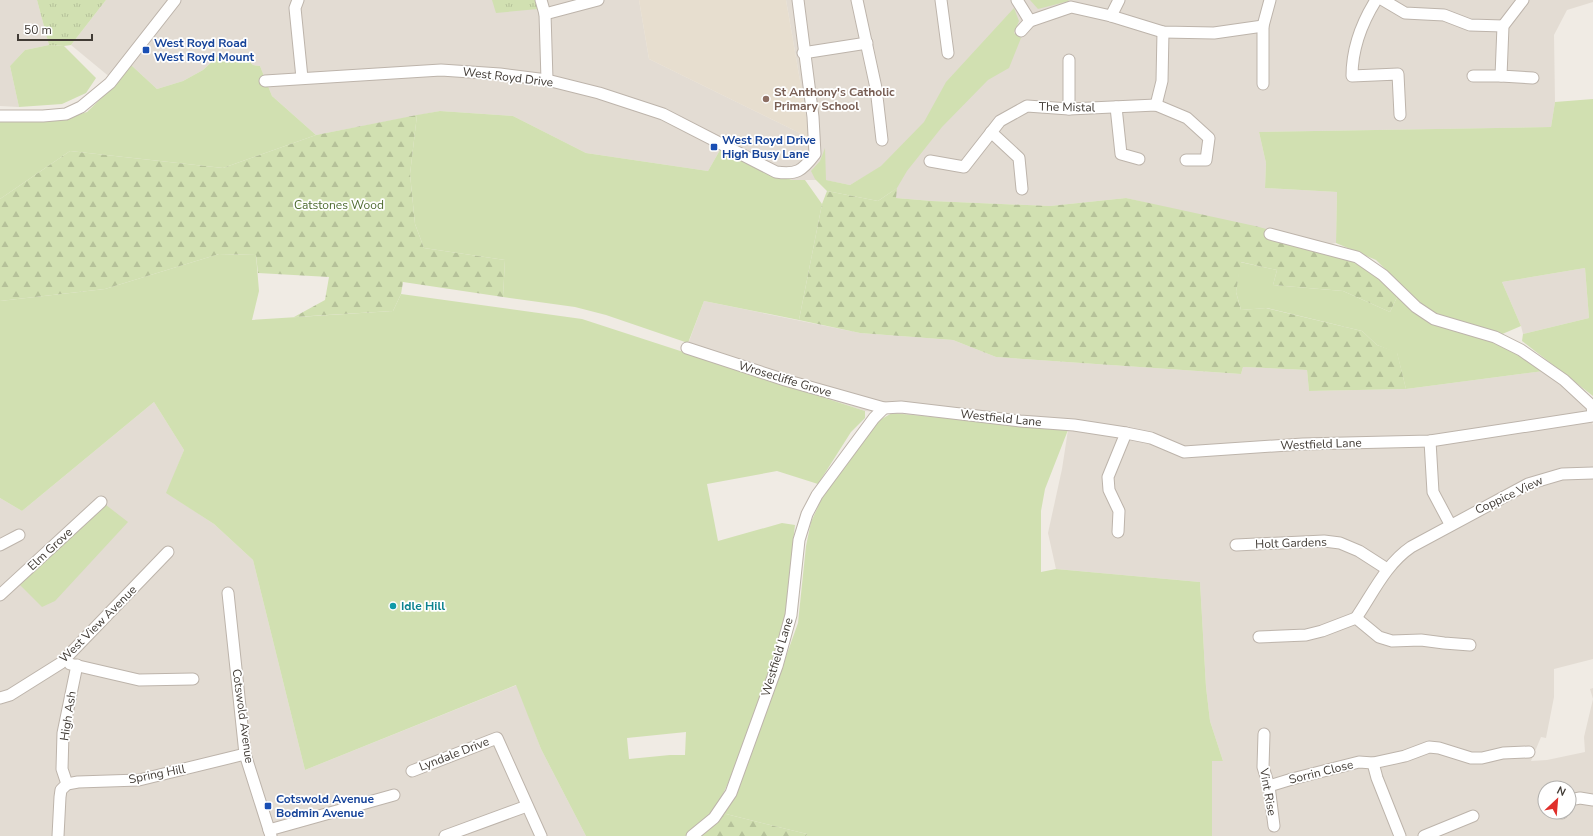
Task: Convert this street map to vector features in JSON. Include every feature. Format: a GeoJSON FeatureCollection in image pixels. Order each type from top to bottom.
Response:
{"type":"FeatureCollection","features":[{"type":"Feature","properties":{"kind":"street"},"geometry":{"type":"LineString","coordinates":[[0,116],[43,116],[66,114],[81,107],[110,83],[175,0]]}},
{"type":"Feature","properties":{"kind":"street"},"geometry":{"type":"LineString","coordinates":[[298,0],[295,8],[302,78]]}},
{"type":"Feature","properties":{"kind":"street"},"geometry":{"type":"LineString","coordinates":[[541,0],[545,14],[547,80]]}},
{"type":"Feature","properties":{"kind":"street"},"geometry":{"type":"LineString","coordinates":[[545,14],[598,0]]}},
{"type":"Feature","properties":{"kind":"street"},"geometry":{"type":"LineString","coordinates":[[798,0],[803,52],[867,43]]}},
{"type":"Feature","properties":{"kind":"street"},"geometry":{"type":"LineString","coordinates":[[857,0],[876,88],[882,140]]}},
{"type":"Feature","properties":{"kind":"street"},"geometry":{"type":"LineString","coordinates":[[941,0],[948,53]]}},
{"type":"Feature","properties":{"kind":"street"},"geometry":{"type":"LineString","coordinates":[[1017,0],[1030,21]]}},
{"type":"Feature","properties":{"kind":"street"},"geometry":{"type":"LineString","coordinates":[[1111,16],[1119,0]]}},
{"type":"Feature","properties":{"kind":"street"},"geometry":{"type":"LineString","coordinates":[[1263,84],[1263,26],[1270,0]]}},
{"type":"Feature","properties":{"kind":"street"},"geometry":{"type":"LineString","coordinates":[[1376,0],[1364,18],[1352,59],[1352,76],[1398,74],[1400,115]]}},
{"type":"Feature","properties":{"kind":"street"},"geometry":{"type":"LineString","coordinates":[[1382,0],[1405,13],[1444,15],[1470,25],[1503,26]]}},
{"type":"Feature","properties":{"kind":"street"},"geometry":{"type":"LineString","coordinates":[[1502,76],[1503,26],[1523,0]]}},
{"type":"Feature","properties":{"kind":"street"},"geometry":{"type":"LineString","coordinates":[[1021,31],[1030,21],[1071,8],[1111,16],[1163,32],[1214,33],[1263,26]]}},
{"type":"Feature","properties":{"kind":"street"},"geometry":{"type":"LineString","coordinates":[[1163,32],[1162,81],[1156,105],[1187,118],[1209,138],[1206,160],[1186,160]]}},
{"type":"Feature","properties":{"kind":"street","name":"West Royd Drive"},"geometry":{"type":"LineString","coordinates":[[265,81],[441,70],[500,74],[547,80],[599,93],[663,114],[776,172],[790,174],[804,169],[815,154],[812,117],[803,52]]}},
{"type":"Feature","properties":{"kind":"street"},"geometry":{"type":"LineString","coordinates":[[1068,60],[1069,109]]}},
{"type":"Feature","properties":{"kind":"street"},"geometry":{"type":"LineString","coordinates":[[1473,76],[1533,78]]}},
{"type":"Feature","properties":{"kind":"street","name":"The Mistal"},"geometry":{"type":"LineString","coordinates":[[930,161],[964,167],[1000,121],[1027,106],[1069,109],[1156,105]]}},
{"type":"Feature","properties":{"kind":"street"},"geometry":{"type":"LineString","coordinates":[[1116,106],[1121,154],[1139,159]]}},
{"type":"Feature","properties":{"kind":"street"},"geometry":{"type":"LineString","coordinates":[[991,132],[1019,158],[1022,189]]}},
{"type":"Feature","properties":{"kind":"street"},"geometry":{"type":"LineString","coordinates":[[1270,234],[1357,257],[1383,275],[1416,307],[1434,319],[1495,337],[1521,350],[1564,380],[1592,406],[1593,415]]}},
{"type":"Feature","properties":{"kind":"street","name":"Wrosecliffe Grove"},"geometry":{"type":"LineString","coordinates":[[687,348],[786,380],[884,408]]}},
{"type":"Feature","properties":{"kind":"street","name":"Westfield Lane"},"geometry":{"type":"LineString","coordinates":[[692,836],[714,818],[731,794],[778,666],[791,615],[799,540],[807,514],[818,495],[874,418],[884,408],[901,407],[1074,425],[1151,438],[1184,452],[1303,444],[1430,441],[1593,415]]}},
{"type":"Feature","properties":{"kind":"street"},"geometry":{"type":"LineString","coordinates":[[1118,532],[1119,511],[1109,490],[1108,477],[1126,433]]}},
{"type":"Feature","properties":{"kind":"street"},"geometry":{"type":"LineString","coordinates":[[1430,441],[1433,492],[1450,524]]}},
{"type":"Feature","properties":{"kind":"street","name":"Coppice View"},"geometry":{"type":"LineString","coordinates":[[1356,618],[1387,569],[1406,550],[1450,524],[1514,490],[1538,480],[1562,474],[1593,473]]}},
{"type":"Feature","properties":{"kind":"street","name":"Elm Grove"},"geometry":{"type":"LineString","coordinates":[[0,595],[101,502]]}},
{"type":"Feature","properties":{"kind":"street"},"geometry":{"type":"LineString","coordinates":[[0,545],[19,535]]}},
{"type":"Feature","properties":{"kind":"street","name":"Holt Gardens"},"geometry":{"type":"LineString","coordinates":[[1236,545],[1324,541],[1340,543],[1359,551],[1387,569]]}},
{"type":"Feature","properties":{"kind":"street","name":"West View Avenue"},"geometry":{"type":"LineString","coordinates":[[0,698],[10,695],[61,663],[168,552]]}},
{"type":"Feature","properties":{"kind":"street","name":"Cotswold Avenue"},"geometry":{"type":"LineString","coordinates":[[228,593],[246,754],[270,833]]}},
{"type":"Feature","properties":{"kind":"street"},"geometry":{"type":"LineString","coordinates":[[1259,637],[1306,635],[1322,631],[1356,618],[1379,637],[1392,641],[1421,640],[1470,645]]}},
{"type":"Feature","properties":{"kind":"street"},"geometry":{"type":"LineString","coordinates":[[61,663],[77,665],[138,680],[193,679]]}},
{"type":"Feature","properties":{"kind":"street","name":"High Ash"},"geometry":{"type":"LineString","coordinates":[[67,784],[62,769],[63,733],[77,665]]}},
{"type":"Feature","properties":{"kind":"street","name":"Vint Rise"},"geometry":{"type":"LineString","coordinates":[[1264,734],[1263,767],[1270,786],[1274,826]]}},
{"type":"Feature","properties":{"kind":"street","name":"Lyndale Drive"},"geometry":{"type":"LineString","coordinates":[[412,771],[497,738],[527,806]]}},
{"type":"Feature","properties":{"kind":"street","name":"Sorrin Close"},"geometry":{"type":"LineString","coordinates":[[1270,786],[1359,762],[1373,763],[1406,756],[1429,747],[1439,748],[1471,758],[1482,758],[1503,753],[1529,752]]}},
{"type":"Feature","properties":{"kind":"street","name":"Spring Hill"},"geometry":{"type":"LineString","coordinates":[[67,784],[78,782],[139,780],[246,754]]}},
{"type":"Feature","properties":{"kind":"street"},"geometry":{"type":"LineString","coordinates":[[1373,763],[1377,778],[1400,836]]}},
{"type":"Feature","properties":{"kind":"street"},"geometry":{"type":"LineString","coordinates":[[58,836],[61,790],[67,784]]}},
{"type":"Feature","properties":{"kind":"street"},"geometry":{"type":"LineString","coordinates":[[270,833],[394,795]]}},
{"type":"Feature","properties":{"kind":"street"},"geometry":{"type":"LineString","coordinates":[[1577,799],[1593,800]]}},
{"type":"Feature","properties":{"kind":"street"},"geometry":{"type":"LineString","coordinates":[[445,836],[527,806],[541,836]]}},
{"type":"Feature","properties":{"kind":"street"},"geometry":{"type":"LineString","coordinates":[[1424,836],[1473,816]]}},
{"type":"Feature","properties":{"kind":"shaded area"},"geometry":{"type":"Polygon","coordinates":[[[0,0],[37,0],[49,45],[25,50],[10,66],[19,107],[0,106],[0,0]]]}},
{"type":"Feature","properties":{"kind":"shaded area"},"geometry":{"type":"Polygon","coordinates":[[[106,0],[639,0],[649,59],[810,138],[786,0],[1593,0],[1593,2],[1567,10],[1554,35],[1555,102],[1551,127],[1259,132],[1266,163],[1265,188],[1337,192],[1336,243],[1326,245],[1126,198],[1050,206],[896,198],[881,167],[850,185],[825,180],[792,180],[720,150],[708,171],[586,153],[513,116],[440,111],[316,135],[272,96],[260,66],[253,65],[247,59],[219,55],[203,70],[183,81],[157,89],[131,65],[117,83],[71,45],[106,0]]]}},
{"type":"Feature","properties":{"kind":"shaded area","name":"St Anthony's Catholic Primary School"},"geometry":{"type":"Polygon","coordinates":[[[639,0],[786,0],[810,138],[649,59],[639,0]]]}},
{"type":"Feature","properties":{"kind":"shaded area"},"geometry":{"type":"Polygon","coordinates":[[[1585,268],[1589,318],[1523,334],[1502,282],[1585,268]]]}},
{"type":"Feature","properties":{"kind":"shaded area"},"geometry":{"type":"Polygon","coordinates":[[[704,301],[860,333],[953,340],[996,357],[1241,374],[1243,367],[1307,370],[1309,391],[1406,389],[1544,371],[1584,403],[1593,425],[1593,659],[1554,669],[1554,697],[1546,738],[1541,737],[1531,761],[1547,760],[1585,752],[1584,737],[1593,699],[1593,836],[1212,836],[1212,760],[1223,761],[1210,721],[1206,687],[1200,582],[1056,569],[1048,533],[1062,469],[1068,430],[865,411],[685,352],[704,301]]]}},
{"type":"Feature","properties":{"kind":"shaded area"},"geometry":{"type":"Polygon","coordinates":[[[154,402],[184,450],[167,493],[214,524],[253,560],[305,770],[517,685],[541,749],[586,836],[0,836],[0,498],[22,511],[154,402]]]}},
{"type":"Feature","properties":{"kind":"shaded area"},"geometry":{"type":"Polygon","coordinates":[[[1593,688],[1593,699],[1590,689],[1593,688]]]}},
{"type":"Feature","properties":{"kind":"green space"},"geometry":{"type":"Polygon","coordinates":[[[37,0],[106,0],[71,45],[64,46],[49,45],[37,0]]]}},
{"type":"Feature","properties":{"kind":"green space"},"geometry":{"type":"Polygon","coordinates":[[[492,0],[535,0],[538,9],[496,13],[492,0]]]}},
{"type":"Feature","properties":{"kind":"green space"},"geometry":{"type":"Polygon","coordinates":[[[1030,0],[1068,0],[1069,1],[1038,9],[1030,0]]]}},
{"type":"Feature","properties":{"kind":"green space"},"geometry":{"type":"Polygon","coordinates":[[[1014,8],[1019,21],[1014,33],[1021,38],[1009,68],[988,80],[942,127],[907,171],[897,188],[878,201],[827,191],[815,179],[811,171],[820,161],[825,148],[826,180],[850,185],[881,166],[924,122],[946,82],[1014,8]]]}},
{"type":"Feature","properties":{"kind":"green space"},"geometry":{"type":"Polygon","coordinates":[[[49,45],[64,46],[96,78],[86,93],[62,104],[19,107],[10,66],[25,50],[49,45]]]}},
{"type":"Feature","properties":{"kind":"green space"},"geometry":{"type":"Polygon","coordinates":[[[219,55],[247,59],[253,65],[260,66],[272,96],[316,135],[223,168],[70,151],[0,199],[0,121],[58,121],[87,112],[117,83],[131,65],[157,89],[183,81],[203,70],[219,55]]]}},
{"type":"Feature","properties":{"kind":"green space"},"geometry":{"type":"Polygon","coordinates":[[[1593,99],[1593,396],[1522,341],[1523,334],[1589,318],[1585,268],[1502,282],[1521,326],[1500,335],[1441,318],[1418,302],[1376,260],[1336,243],[1337,192],[1265,188],[1266,163],[1259,132],[1551,127],[1555,102],[1593,99]]]}},
{"type":"Feature","properties":{"kind":"green space"},"geometry":{"type":"Polygon","coordinates":[[[440,111],[513,116],[586,153],[708,171],[720,150],[792,180],[805,180],[822,204],[799,320],[704,301],[688,343],[606,315],[575,307],[503,297],[505,260],[424,248],[415,224],[410,174],[417,115],[440,111]]]}},
{"type":"Feature","properties":{"kind":"green space","name":"Catstones Wood"},"geometry":{"type":"Polygon","coordinates":[[[417,115],[410,174],[415,224],[424,248],[505,260],[503,297],[403,282],[401,294],[393,311],[294,317],[325,300],[329,277],[258,273],[256,255],[219,254],[105,289],[0,301],[0,199],[70,151],[223,168],[316,135],[417,115]]]}},
{"type":"Feature","properties":{"kind":"green space"},"geometry":{"type":"Polygon","coordinates":[[[897,188],[896,198],[932,201],[1050,206],[1126,198],[1255,226],[1326,245],[1378,277],[1398,295],[1390,312],[1343,291],[1273,285],[1277,270],[1241,262],[1236,292],[1241,310],[1266,308],[1362,331],[1377,345],[1397,352],[1406,389],[1309,391],[1307,370],[1243,367],[1241,374],[996,357],[953,340],[860,333],[799,320],[822,204],[827,191],[878,201],[897,188]]]}},
{"type":"Feature","properties":{"kind":"green space"},"geometry":{"type":"Polygon","coordinates":[[[219,254],[256,255],[259,291],[252,320],[393,311],[401,294],[582,319],[865,411],[865,418],[851,432],[818,484],[777,471],[707,484],[718,541],[782,523],[795,525],[787,596],[790,600],[776,655],[734,770],[717,807],[685,836],[586,836],[541,749],[516,685],[305,770],[253,560],[214,524],[166,493],[184,450],[154,402],[22,511],[0,498],[0,301],[105,289],[219,254]],[[686,732],[627,738],[629,759],[685,755],[686,732]]]}},
{"type":"Feature","properties":{"kind":"green space"},"geometry":{"type":"Polygon","coordinates":[[[1240,262],[1277,270],[1273,285],[1343,291],[1390,312],[1398,295],[1433,323],[1486,337],[1511,348],[1544,371],[1406,389],[1397,353],[1377,345],[1362,331],[1267,308],[1241,310],[1236,292],[1240,262]]]}},
{"type":"Feature","properties":{"kind":"green space"},"geometry":{"type":"Polygon","coordinates":[[[892,413],[1068,430],[1045,489],[1041,511],[1041,572],[1056,569],[1200,582],[1206,687],[1210,721],[1223,761],[1212,761],[1212,836],[806,836],[807,834],[722,813],[736,796],[798,623],[806,546],[811,522],[822,498],[847,459],[870,428],[892,413]]]}},
{"type":"Feature","properties":{"kind":"green space"},"geometry":{"type":"Polygon","coordinates":[[[106,505],[128,522],[55,601],[42,607],[19,584],[106,505]]]}},
{"type":"Feature","properties":{"kind":"green space"},"geometry":{"type":"Polygon","coordinates":[[[722,813],[807,834],[806,836],[697,836],[722,813]]]}},
{"type":"Feature","properties":{"kind":"place","name":"West Royd Road West Royd Mount"},"geometry":{"type":"Point","coordinates":[146,50]}},
{"type":"Feature","properties":{"kind":"place","name":"St Anthony's Catholic Primary School"},"geometry":{"type":"Point","coordinates":[766,99]}},
{"type":"Feature","properties":{"kind":"place","name":"West Royd Drive High Busy Lane"},"geometry":{"type":"Point","coordinates":[714,147]}},
{"type":"Feature","properties":{"kind":"place","name":"Idle Hill"},"geometry":{"type":"Point","coordinates":[393,606]}},
{"type":"Feature","properties":{"kind":"place","name":"Cotswold Avenue Bodmin Avenue"},"geometry":{"type":"Point","coordinates":[268,806]}}]}
